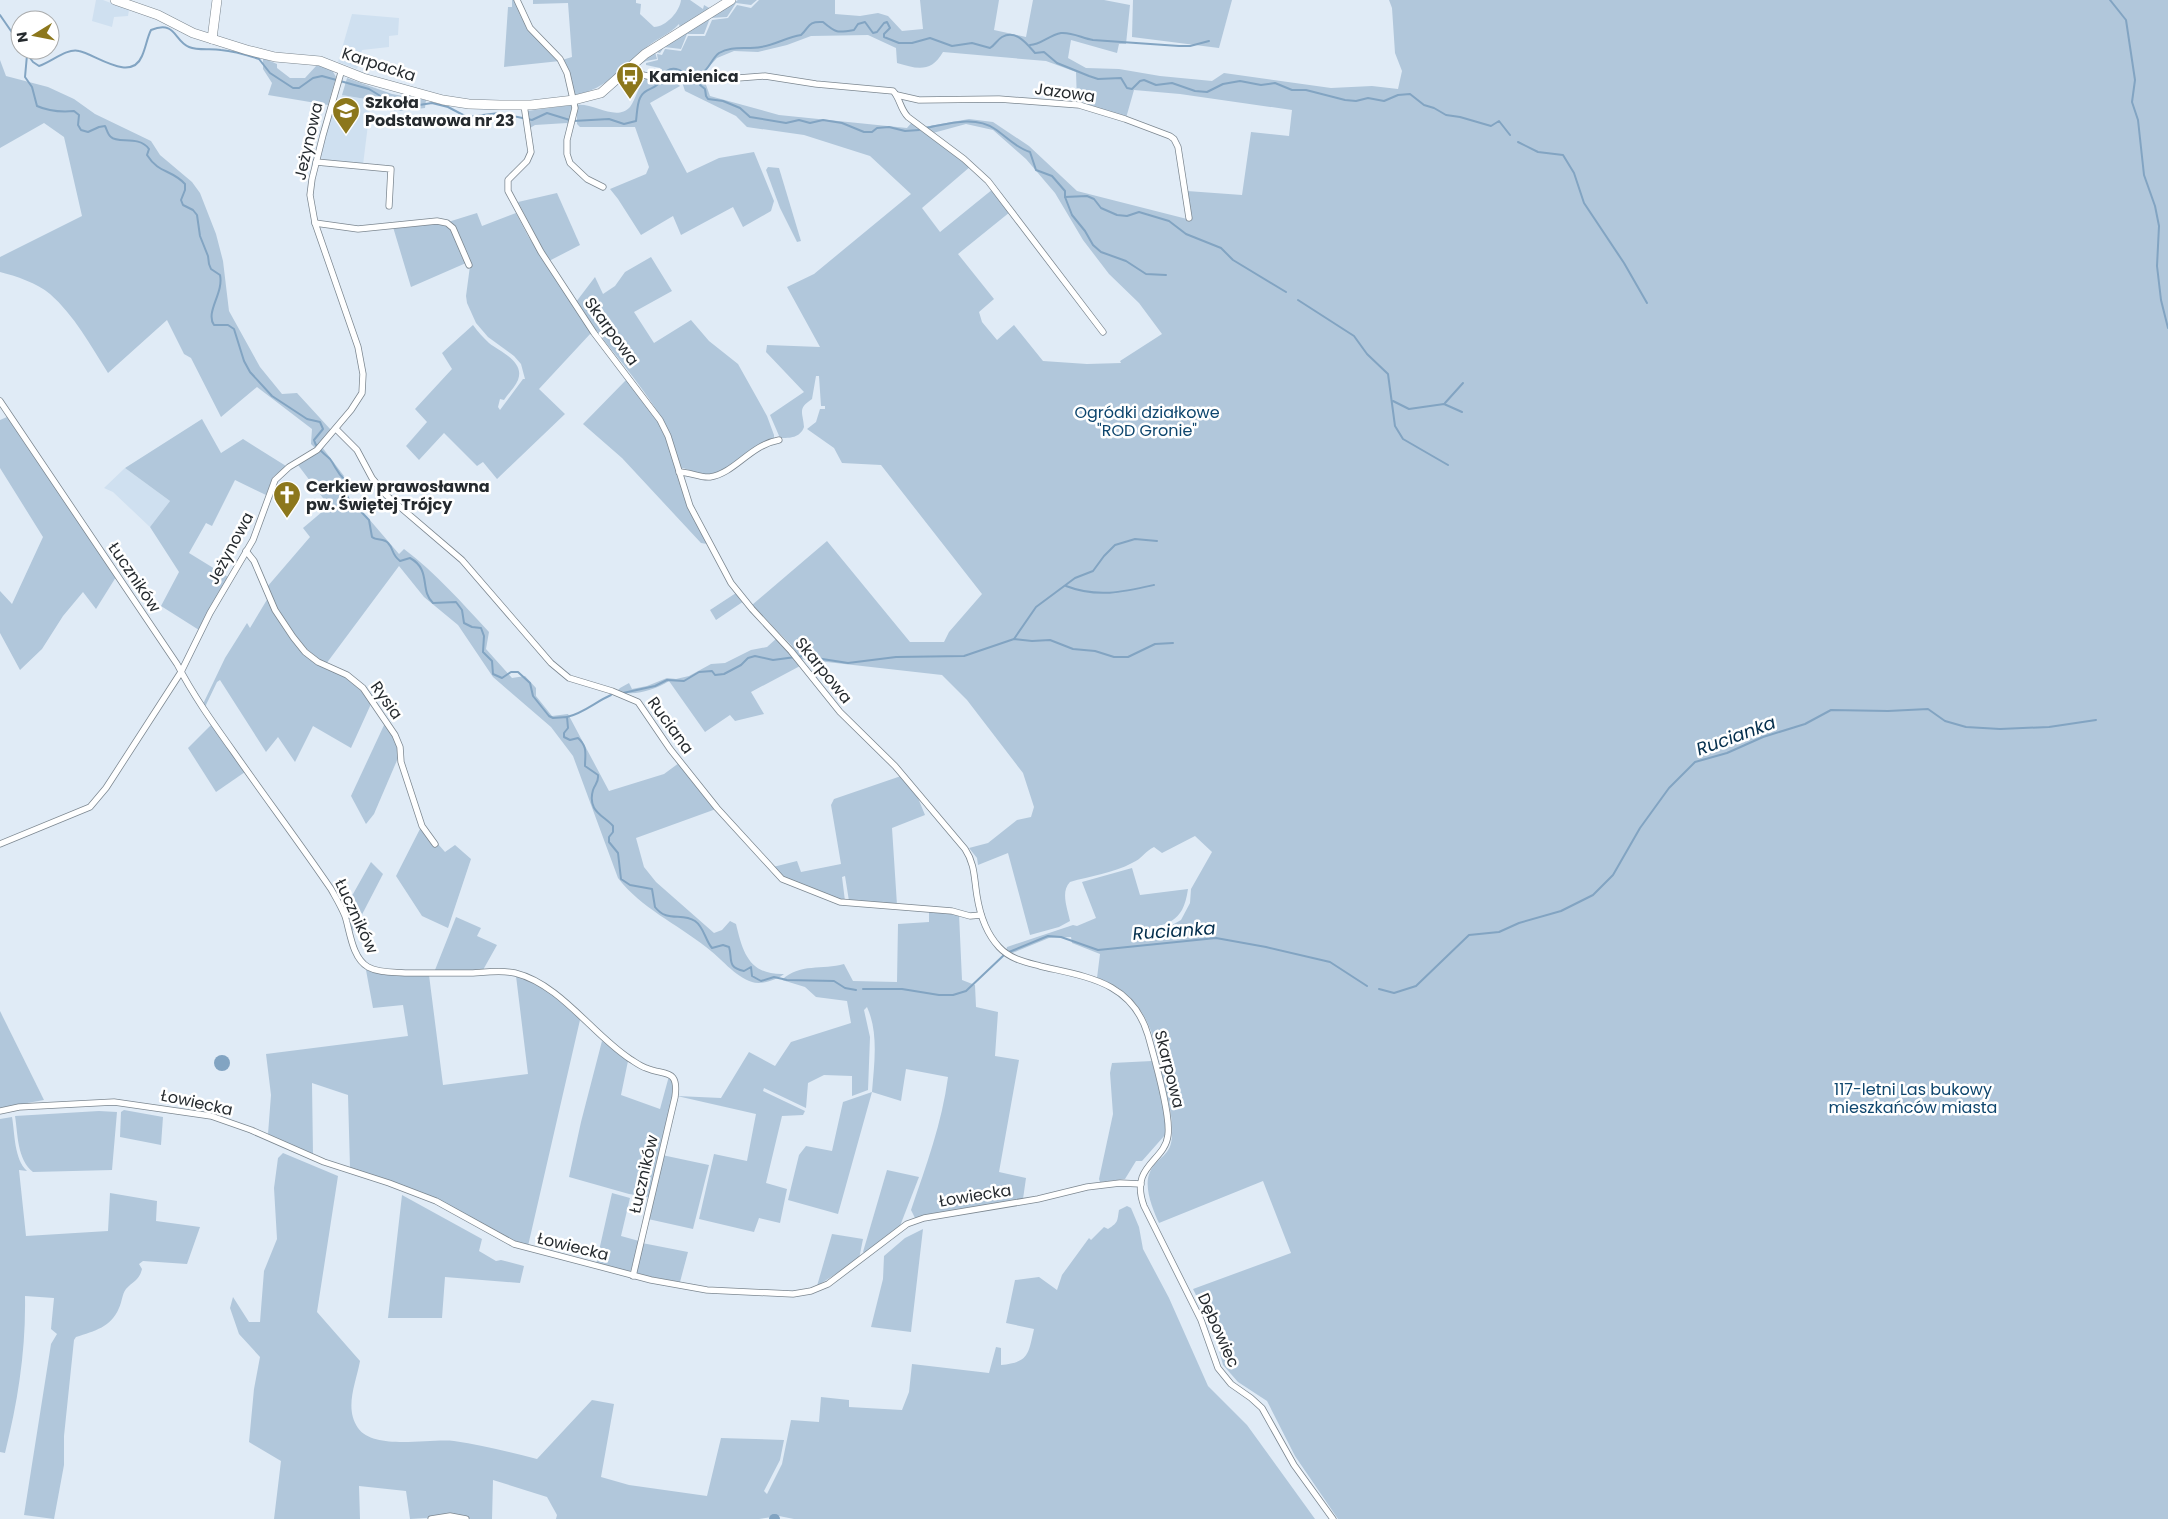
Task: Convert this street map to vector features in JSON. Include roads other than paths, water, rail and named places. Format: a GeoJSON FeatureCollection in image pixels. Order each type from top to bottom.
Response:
{"type":"FeatureCollection","features":[{"type":"Feature","properties":{"kind":"street","name":"Karpacka"},"geometry":{"type":"LineString","coordinates":[[115,0],[158,15],[189,31],[275,57],[320,61],[363,78],[452,102],[524,109],[601,93],[653,49],[732,0]]}},
{"type":"Feature","properties":{"kind":"street"},"geometry":{"type":"LineString","coordinates":[[212,39],[217,0]]}},
{"type":"Feature","properties":{"kind":"street"},"geometry":{"type":"LineString","coordinates":[[517,0],[530,28],[563,65],[575,108],[572,114],[567,147],[570,163],[587,179],[603,187]]}},
{"type":"Feature","properties":{"kind":"street","name":"Jazowa"},"geometry":{"type":"LineString","coordinates":[[631,67],[643,75],[657,77],[712,80],[765,76],[816,84],[892,91],[897,95],[919,100],[999,99],[1080,105],[1125,119],[1174,139],[1178,147],[1188,218]]}},
{"type":"Feature","properties":{"kind":"street","name":"Jeżynowa"},"geometry":{"type":"LineString","coordinates":[[0,844],[90,807],[106,788],[181,672],[210,613],[258,528],[275,480],[289,467],[317,450],[336,429],[362,393],[363,374],[347,314],[315,223],[310,190],[342,69]]}},
{"type":"Feature","properties":{"kind":"street"},"geometry":{"type":"LineString","coordinates":[[897,95],[903,112],[908,117],[964,159],[988,181],[1103,332]]}},
{"type":"Feature","properties":{"kind":"street","name":"Skarpowa"},"geometry":{"type":"LineString","coordinates":[[524,109],[530,158],[508,180],[508,191],[528,232],[581,314],[660,420],[668,436],[690,506],[720,564],[736,590],[791,651],[840,712],[895,766],[970,856],[974,869],[981,915],[994,941],[1009,956],[1026,963],[1104,982],[1128,1002],[1141,1019],[1149,1037],[1167,1112],[1169,1130],[1166,1144],[1148,1166],[1141,1184]]}},
{"type":"Feature","properties":{"kind":"street"},"geometry":{"type":"LineString","coordinates":[[316,162],[391,169],[389,206]]}},
{"type":"Feature","properties":{"kind":"street"},"geometry":{"type":"LineString","coordinates":[[315,223],[358,229],[442,222],[453,228],[469,265]]}},
{"type":"Feature","properties":{"kind":"street","name":"Łuczników"},"geometry":{"type":"LineString","coordinates":[[0,401],[268,803],[331,889],[345,918],[358,956],[365,965],[376,970],[396,972],[500,972],[519,974],[540,985],[564,1002],[601,1038],[624,1056],[646,1068],[668,1073],[674,1079],[677,1086],[675,1096],[633,1276]]}},
{"type":"Feature","properties":{"kind":"street","name":"Ruciana"},"geometry":{"type":"LineString","coordinates":[[336,429],[357,450],[372,478],[386,495],[462,560],[556,667],[576,681],[612,690],[638,702],[670,749],[717,808],[782,879],[840,902],[952,911],[970,916],[981,915]]}},
{"type":"Feature","properties":{"kind":"street"},"geometry":{"type":"LineString","coordinates":[[679,472],[700,477],[713,476],[765,443],[779,440]]}},
{"type":"Feature","properties":{"kind":"street","name":"Rysia"},"geometry":{"type":"LineString","coordinates":[[246,551],[254,562],[274,610],[292,637],[318,662],[347,675],[363,688],[390,728],[400,747],[401,762],[422,826],[435,844]]}},
{"type":"Feature","properties":{"kind":"street","name":"Łowiecka"},"geometry":{"type":"LineString","coordinates":[[0,1111],[114,1102],[211,1116],[251,1130],[324,1162],[389,1183],[436,1201],[508,1242],[562,1259],[633,1276],[707,1290],[792,1294],[811,1292],[828,1284],[907,1224],[924,1218],[1046,1198],[1079,1188],[1120,1183],[1141,1184]]}},
{"type":"Feature","properties":{"kind":"street","name":"Dębowiec"},"geometry":{"type":"LineString","coordinates":[[1141,1184],[1141,1196],[1144,1206],[1201,1320],[1218,1368],[1231,1384],[1262,1408],[1294,1465],[1333,1519]]}},
{"type":"Feature","properties":{"kind":"street"},"geometry":{"type":"LineString","coordinates":[[431,1519],[450,1516],[466,1519]]}},
{"type":"Feature","properties":{"kind":"waterway"},"geometry":{"type":"LineString","coordinates":[[2110,0],[2126,20],[2135,80],[2132,102],[2138,120],[2144,175],[2155,206],[2159,226],[2157,266],[2161,300],[2168,328]]}},
{"type":"Feature","properties":{"kind":"waterway"},"geometry":{"type":"LineString","coordinates":[[0,15],[10,30]]}},
{"type":"Feature","properties":{"kind":"waterway"},"geometry":{"type":"LineString","coordinates":[[60,55],[79,51],[112,65],[130,67],[137,64],[142,56],[151,30],[165,28],[174,32],[189,47],[231,51],[259,59],[270,73],[293,88],[299,88],[313,78],[322,76],[369,89],[400,108],[432,103],[448,107],[467,117],[499,113],[532,120],[547,113],[573,121],[609,119],[624,124],[636,121],[638,103],[642,95],[660,83],[669,70],[676,69],[691,75],[698,75],[707,69],[719,53],[734,48],[756,48],[771,45],[801,35],[814,22],[823,22],[840,32],[854,30],[858,24],[865,22],[873,33],[877,32],[887,22],[890,28],[884,34],[884,37],[899,43],[912,43],[930,38],[952,46],[972,43],[990,48],[1002,37],[1007,35],[1016,36],[1035,53],[1044,52],[1057,63],[1098,79],[1121,78],[1127,88],[1132,89],[1140,81],[1144,80],[1156,85],[1172,83],[1195,91],[1207,92],[1223,84],[1240,81],[1261,85],[1275,83],[1292,90],[1306,90],[1356,101],[1368,98],[1384,101],[1398,95],[1410,94],[1424,105],[1446,115],[1491,126],[1499,121],[1510,135]]}},
{"type":"Feature","properties":{"kind":"waterway"},"geometry":{"type":"LineString","coordinates":[[1030,45],[1061,33],[1073,34],[1093,40],[1179,46],[1190,46],[1209,41]]}},
{"type":"Feature","properties":{"kind":"waterway","name":"Rucianka"},"geometry":{"type":"LineString","coordinates":[[27,60],[25,77],[32,87],[37,106],[55,111],[74,111],[79,115],[78,125],[81,130],[88,132],[105,126],[109,135],[114,139],[140,142],[149,149],[147,155],[156,165],[185,184],[181,200],[183,205],[193,210],[197,215],[200,236],[209,264],[211,269],[220,275],[221,282],[212,314],[214,325],[228,325],[234,329],[244,361],[250,372],[272,396],[307,419],[320,422],[323,429],[314,440],[315,443],[330,459],[345,480],[344,487],[348,498],[369,520],[372,537],[386,541],[400,561],[410,558],[417,563],[421,568],[429,598],[433,603],[456,602],[462,610],[464,623],[472,627],[481,628],[484,636],[483,652],[492,661],[493,674],[502,678],[511,672],[518,672],[530,683],[533,696],[549,716],[553,718],[567,717],[568,728],[564,733],[564,737],[570,740],[578,738],[581,741],[585,751],[585,766],[598,775],[593,790],[592,803],[597,812],[613,826],[609,842],[618,853],[621,879],[630,885],[652,889],[655,907],[660,912],[664,915],[685,917],[695,921],[712,948],[723,945],[729,947],[732,965],[744,971],[751,967],[752,976],[761,981],[774,977],[787,980],[834,981],[845,988],[856,990]]}},
{"type":"Feature","properties":{"kind":"waterway"},"geometry":{"type":"LineString","coordinates":[[32,60],[39,66],[51,60]]}},
{"type":"Feature","properties":{"kind":"waterway"},"geometry":{"type":"LineString","coordinates":[[700,85],[705,89],[708,99],[723,101],[740,108],[750,117],[786,123],[799,120],[810,123],[823,120],[842,123],[864,132],[872,132],[877,128],[889,127],[905,131],[919,130]]}},
{"type":"Feature","properties":{"kind":"waterway"},"geometry":{"type":"LineString","coordinates":[[926,128],[970,121],[987,125],[1016,145],[1030,152],[1036,170],[1052,176],[1065,191],[1065,197],[1087,196],[1094,199],[1101,208],[1117,215],[1127,216],[1139,212],[1169,221],[1186,234],[1221,248],[1233,260],[1286,292]]}},
{"type":"Feature","properties":{"kind":"waterway"},"geometry":{"type":"LineString","coordinates":[[1518,142],[1538,152],[1563,155],[1574,173],[1584,203],[1624,263],[1647,303]]}},
{"type":"Feature","properties":{"kind":"waterway"},"geometry":{"type":"LineString","coordinates":[[1065,197],[1072,215],[1093,245],[1101,252],[1126,261],[1146,274],[1166,275]]}},
{"type":"Feature","properties":{"kind":"waterway"},"geometry":{"type":"LineString","coordinates":[[1298,300],[1354,336],[1367,354],[1388,374],[1395,426],[1403,439],[1448,465]]}},
{"type":"Feature","properties":{"kind":"waterway"},"geometry":{"type":"LineString","coordinates":[[1445,403],[1463,383]]}},
{"type":"Feature","properties":{"kind":"waterway"},"geometry":{"type":"LineString","coordinates":[[1393,401],[1409,409],[1444,404],[1462,412]]}},
{"type":"Feature","properties":{"kind":"waterway"},"geometry":{"type":"LineString","coordinates":[[1014,639],[1036,607],[1075,578],[1093,571],[1115,545],[1135,539],[1157,541]]}},
{"type":"Feature","properties":{"kind":"waterway"},"geometry":{"type":"LineString","coordinates":[[1066,586],[1088,592],[1110,593],[1154,585]]}},
{"type":"Feature","properties":{"kind":"waterway"},"geometry":{"type":"LineString","coordinates":[[623,693],[655,686],[667,680],[684,681],[699,672],[712,671],[715,675],[724,674],[741,665],[748,658],[755,656],[773,660],[803,656],[848,663],[896,657],[964,656],[1014,639],[1050,640],[1073,649],[1095,651],[1114,657],[1128,657],[1155,644],[1173,643]]}},
{"type":"Feature","properties":{"kind":"waterway"},"geometry":{"type":"LineString","coordinates":[[567,717],[579,713],[611,695]]}},
{"type":"Feature","properties":{"kind":"waterway","name":"Rucianka"},"geometry":{"type":"LineString","coordinates":[[1379,989],[1394,993],[1416,986],[1469,935],[1499,932],[1519,923],[1561,911],[1593,895],[1613,875],[1640,828],[1669,788],[1695,762],[1727,753],[1763,737],[1805,724],[1831,710],[1888,711],[1928,709],[1945,721],[1966,727],[2000,729],[2049,727],[2096,720]]}},
{"type":"Feature","properties":{"kind":"waterway","name":"Rucianka"},"geometry":{"type":"LineString","coordinates":[[1009,952],[1048,936],[1061,937],[1098,950],[1216,938],[1330,962],[1367,986]]}},
{"type":"Feature","properties":{"kind":"waterway","name":"Rucianka"},"geometry":{"type":"LineString","coordinates":[[863,989],[902,989],[939,995],[953,995],[966,991],[1004,955]]}},
{"type":"Feature","properties":{"kind":"place","name":"Kamienica"},"geometry":{"type":"Point","coordinates":[630,100]}},
{"type":"Feature","properties":{"kind":"place","name":"Szkoła Podstawowa nr 23"},"geometry":{"type":"Point","coordinates":[346,135]}},
{"type":"Feature","properties":{"kind":"place","name":"Cerkiew prawosławna pw. Świętej Trójcy"},"geometry":{"type":"Point","coordinates":[287,519]}},
{"type":"Feature","properties":{"kind":"park label","name":"Ogródki działkowe \"ROD Gronie\""},"geometry":{"type":"Point","coordinates":[1147,421]}},
{"type":"Feature","properties":{"kind":"park label","name":"117-letni Las bukowy mieszkańców miasta"},"geometry":{"type":"Point","coordinates":[1913,1098]}}]}
